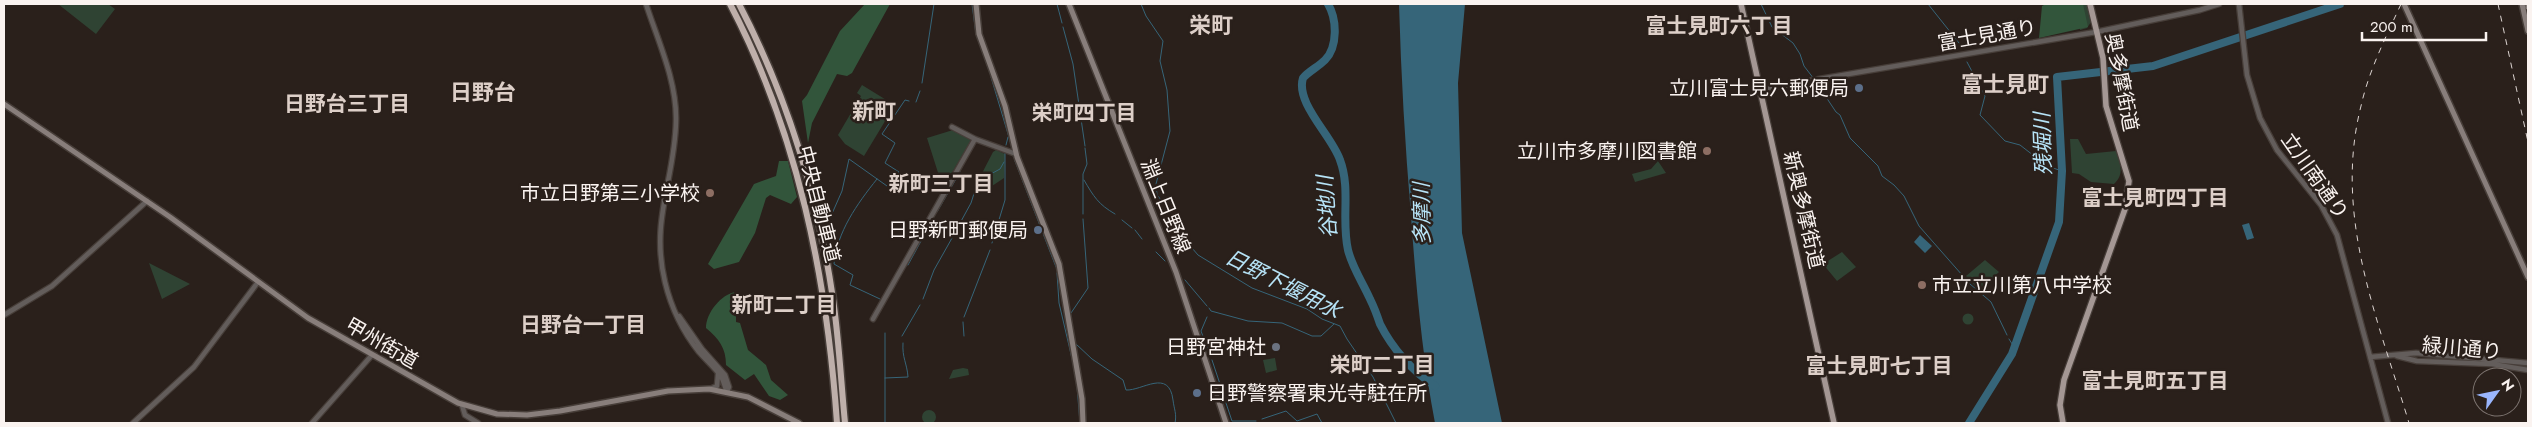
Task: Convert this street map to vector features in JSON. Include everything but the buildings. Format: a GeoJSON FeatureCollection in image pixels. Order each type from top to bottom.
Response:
{"type":"FeatureCollection","features":[{"type":"Feature","properties":{"kind":"highway","name":"中央自動車道"},"geometry":{"type":"LineString","coordinates":[[730,4],[769,87],[805,203],[819,270],[837,423]]}},
{"type":"Feature","properties":{"kind":"highway","name":"中央自動車道"},"geometry":{"type":"LineString","coordinates":[[739,4],[780,93],[803,160],[833,300],[845,423]]}},
{"type":"Feature","properties":{"kind":"main road"},"geometry":{"type":"LineString","coordinates":[[976,4],[979,34],[1005,106],[1016,154],[1059,264],[1082,399],[1083,423]]}},
{"type":"Feature","properties":{"kind":"main road","name":"淵上日野線"},"geometry":{"type":"LineString","coordinates":[[1069,4],[1176,272],[1226,423]]}},
{"type":"Feature","properties":{"kind":"main road","name":"新奥多摩街道"},"geometry":{"type":"LineString","coordinates":[[1742,4],[1834,423]]}},
{"type":"Feature","properties":{"kind":"main road","name":"奥多摩街道"},"geometry":{"type":"LineString","coordinates":[[2063,423],[2060,405],[2064,380],[2129,195],[2128,174],[2106,106],[2104,67],[2090,4]]}},
{"type":"Feature","properties":{"kind":"main road"},"geometry":{"type":"LineString","coordinates":[[2404,4],[2528,277]]}},
{"type":"Feature","properties":{"kind":"main road"},"geometry":{"type":"LineString","coordinates":[[2522,4],[2528,31]]}},
{"type":"Feature","properties":{"kind":"main road","name":"甲州街道"},"geometry":{"type":"LineString","coordinates":[[4,104],[147,202],[308,318],[462,405],[497,414],[527,415],[560,412],[668,391],[709,389],[727,392],[759,402],[799,423]]}},
{"type":"Feature","properties":{"kind":"street"},"geometry":{"type":"LineString","coordinates":[[646,4],[670,80],[675,108],[673,150],[662,205],[660,240],[665,282],[688,337],[716,370],[727,392]]}},
{"type":"Feature","properties":{"kind":"street","name":"富士見通り"},"geometry":{"type":"LineString","coordinates":[[1760,89],[2096,32],[2200,10],[2219,4]]}},
{"type":"Feature","properties":{"kind":"street","name":"立川南通り"},"geometry":{"type":"LineString","coordinates":[[2239,4],[2247,75],[2260,118],[2277,150],[2321,206],[2337,236],[2388,423]]}},
{"type":"Feature","properties":{"kind":"street"},"geometry":{"type":"LineString","coordinates":[[952,127],[975,139],[1016,154]]}},
{"type":"Feature","properties":{"kind":"street"},"geometry":{"type":"LineString","coordinates":[[873,319],[975,139]]}},
{"type":"Feature","properties":{"kind":"street"},"geometry":{"type":"LineString","coordinates":[[4,315],[52,286],[147,202]]}},
{"type":"Feature","properties":{"kind":"street"},"geometry":{"type":"LineString","coordinates":[[133,423],[194,367],[258,282]]}},
{"type":"Feature","properties":{"kind":"street"},"geometry":{"type":"LineString","coordinates":[[678,315],[702,349],[725,375],[728,385],[727,392]]}},
{"type":"Feature","properties":{"kind":"street","name":"緑川通り"},"geometry":{"type":"LineString","coordinates":[[2370,357],[2416,353],[2528,362]]}},
{"type":"Feature","properties":{"kind":"street"},"geometry":{"type":"LineString","coordinates":[[312,423],[372,355]]}},
{"type":"Feature","properties":{"kind":"street","name":"緑川通り"},"geometry":{"type":"LineString","coordinates":[[2393,355],[2417,361],[2492,364],[2528,370]]}},
{"type":"Feature","properties":{"kind":"street"},"geometry":{"type":"LineString","coordinates":[[709,389],[717,386],[719,382],[716,370]]}},
{"type":"Feature","properties":{"kind":"street"},"geometry":{"type":"LineString","coordinates":[[462,405],[465,415],[478,423]]}},
{"type":"Feature","properties":{"kind":"green space"},"geometry":{"type":"Polygon","coordinates":[[[58,4],[108,4],[115,9],[96,34],[58,4]]]}},
{"type":"Feature","properties":{"kind":"green space"},"geometry":{"type":"Polygon","coordinates":[[[865,4],[890,4],[852,73],[847,76],[837,74],[812,123],[808,143],[802,101],[807,95],[840,31],[865,4]]]}},
{"type":"Feature","properties":{"kind":"green space"},"geometry":{"type":"Polygon","coordinates":[[[2046,4],[2083,4],[2088,27],[2039,38],[2042,6],[2046,4]]]}},
{"type":"Feature","properties":{"kind":"green space"},"geometry":{"type":"Polygon","coordinates":[[[2078,4],[2088,4],[2091,22],[2087,28],[2080,30],[2078,4]]]}},
{"type":"Feature","properties":{"kind":"green space"},"geometry":{"type":"Polygon","coordinates":[[[862,85],[888,101],[893,108],[864,156],[845,144],[838,135],[861,96],[857,93],[862,85]]]}},
{"type":"Feature","properties":{"kind":"green space"},"geometry":{"type":"Polygon","coordinates":[[[953,130],[971,140],[946,183],[941,182],[927,138],[953,130]]]}},
{"type":"Feature","properties":{"kind":"green space"},"geometry":{"type":"Polygon","coordinates":[[[2070,139],[2078,139],[2086,154],[2116,151],[2121,172],[2114,184],[2091,182],[2079,174],[2072,173],[2070,139]]]}},
{"type":"Feature","properties":{"kind":"green space"},"geometry":{"type":"Polygon","coordinates":[[[996,150],[1005,154],[1004,178],[992,186],[978,181],[993,152],[996,150]]]}},
{"type":"Feature","properties":{"kind":"green space"},"geometry":{"type":"Polygon","coordinates":[[[779,161],[788,161],[797,197],[791,204],[770,195],[766,198],[755,233],[739,262],[714,269],[708,264],[754,184],[776,176],[779,161]]]}},
{"type":"Feature","properties":{"kind":"green space"},"geometry":{"type":"Polygon","coordinates":[[[1658,161],[1666,173],[1635,182],[1632,174],[1651,169],[1658,161]]]}},
{"type":"Feature","properties":{"kind":"green space"},"geometry":{"type":"Polygon","coordinates":[[[1842,252],[1856,267],[1837,281],[1823,264],[1842,252]]]}},
{"type":"Feature","properties":{"kind":"green space"},"geometry":{"type":"Polygon","coordinates":[[[1985,260],[1999,272],[1979,290],[1966,276],[1985,260]]]}},
{"type":"Feature","properties":{"kind":"green space"},"geometry":{"type":"Polygon","coordinates":[[[149,263],[190,284],[162,299],[149,263]]]}},
{"type":"Feature","properties":{"kind":"green space"},"geometry":{"type":"Polygon","coordinates":[[[736,292],[736,322],[740,323],[748,350],[766,365],[771,380],[788,395],[780,400],[769,396],[754,374],[745,380],[726,365],[725,354],[721,344],[706,328],[709,316],[715,305],[725,296],[736,292]]]}},
{"type":"Feature","properties":{"kind":"green space"},"geometry":{"type":"Polygon","coordinates":[[[1968,313],[1974,319],[1968,325],[1962,319],[1968,313]]]}},
{"type":"Feature","properties":{"kind":"green space"},"geometry":{"type":"Polygon","coordinates":[[[1275,358],[1277,370],[1266,373],[1263,360],[1275,358]]]}},
{"type":"Feature","properties":{"kind":"green space"},"geometry":{"type":"Polygon","coordinates":[[[968,369],[969,375],[949,379],[953,370],[968,369]]]}},
{"type":"Feature","properties":{"kind":"green space"},"geometry":{"type":"Polygon","coordinates":[[[926,410],[932,410],[936,417],[932,424],[926,424],[922,420],[922,414],[926,410]]]}},
{"type":"Feature","properties":{"kind":"water","name":"多摩川"},"geometry":{"type":"Polygon","coordinates":[[[1399,4],[1465,4],[1458,83],[1462,233],[1502,423],[1435,423],[1423,346],[1415,268],[1405,136],[1399,4]]]}},
{"type":"Feature","properties":{"kind":"water"},"geometry":{"type":"Polygon","coordinates":[[[2249,223],[2254,238],[2247,240],[2242,225],[2249,223]]]}},
{"type":"Feature","properties":{"kind":"water"},"geometry":{"type":"Polygon","coordinates":[[[1920,235],[1932,246],[1925,253],[1914,242],[1920,235]]]}},
{"type":"Feature","properties":{"kind":"waterway"},"geometry":{"type":"LineString","coordinates":[[922,83],[934,4]]}},
{"type":"Feature","properties":{"kind":"waterway"},"geometry":{"type":"LineString","coordinates":[[972,4],[976,34],[990,73]]}},
{"type":"Feature","properties":{"kind":"waterway"},"geometry":{"type":"LineString","coordinates":[[1057,4],[1062,23]]}},
{"type":"Feature","properties":{"kind":"waterway","name":"日野下堰用水"},"geometry":{"type":"LineString","coordinates":[[1141,4],[1146,16],[1163,41],[1160,61],[1167,90],[1170,131],[1156,184],[1157,195],[1185,229],[1192,248],[1198,255],[1252,288],[1307,309],[1322,319],[1340,326],[1373,377],[1396,423]]}},
{"type":"Feature","properties":{"kind":"waterway","name":"谷地川"},"geometry":{"type":"LineString","coordinates":[[1328,4],[1333,17],[1334,41],[1325,60],[1303,78],[1304,98],[1340,160],[1346,193],[1345,227],[1348,250],[1380,324],[1390,342],[1403,358],[1435,386]]}},
{"type":"Feature","properties":{"kind":"waterway"},"geometry":{"type":"LineString","coordinates":[[1761,4],[1772,27],[1793,43],[1800,54],[1804,66],[1814,79]]}},
{"type":"Feature","properties":{"kind":"waterway"},"geometry":{"type":"LineString","coordinates":[[1928,4],[1959,43]]}},
{"type":"Feature","properties":{"kind":"waterway","name":"残堀川"},"geometry":{"type":"LineString","coordinates":[[1969,423],[2012,354],[2059,222],[2062,171],[2057,77],[2153,66],[2340,4]]}},
{"type":"Feature","properties":{"kind":"waterway"},"geometry":{"type":"LineString","coordinates":[[1063,27],[1073,64],[1085,146]]}},
{"type":"Feature","properties":{"kind":"waterway"},"geometry":{"type":"LineString","coordinates":[[1967,62],[1985,96],[1980,115],[2005,141],[2020,145],[2047,166],[2062,171]]}},
{"type":"Feature","properties":{"kind":"waterway"},"geometry":{"type":"LineString","coordinates":[[991,77],[1011,144]]}},
{"type":"Feature","properties":{"kind":"waterway"},"geometry":{"type":"LineString","coordinates":[[1816,82],[1840,115],[1850,138],[1878,166],[1882,176],[1904,196],[1919,226],[1970,284],[1991,302],[2007,335]]}},
{"type":"Feature","properties":{"kind":"waterway"},"geometry":{"type":"LineString","coordinates":[[916,102],[920,91]]}},
{"type":"Feature","properties":{"kind":"waterway"},"geometry":{"type":"LineString","coordinates":[[828,230],[827,225],[842,191],[849,159],[887,186],[899,172],[885,163],[895,143],[882,134],[905,100],[909,101]]}},
{"type":"Feature","properties":{"kind":"waterway"},"geometry":{"type":"LineString","coordinates":[[1006,145],[1008,137]]}},
{"type":"Feature","properties":{"kind":"waterway"},"geometry":{"type":"LineString","coordinates":[[1083,214],[1083,174],[1087,164],[1085,148]]}},
{"type":"Feature","properties":{"kind":"waterway"},"geometry":{"type":"LineString","coordinates":[[992,243],[1005,200],[1005,153]]}},
{"type":"Feature","properties":{"kind":"waterway"},"geometry":{"type":"LineString","coordinates":[[1015,161],[1056,267]]}},
{"type":"Feature","properties":{"kind":"waterway"},"geometry":{"type":"LineString","coordinates":[[959,225],[971,203],[978,181],[1000,169],[1004,162]]}},
{"type":"Feature","properties":{"kind":"waterway"},"geometry":{"type":"LineString","coordinates":[[937,212],[960,172]]}},
{"type":"Feature","properties":{"kind":"waterway"},"geometry":{"type":"LineString","coordinates":[[877,179],[849,219],[839,241],[834,264],[853,275],[850,285],[880,299]]}},
{"type":"Feature","properties":{"kind":"waterway"},"geometry":{"type":"LineString","coordinates":[[1084,180],[1097,200],[1115,214]]}},
{"type":"Feature","properties":{"kind":"waterway"},"geometry":{"type":"LineString","coordinates":[[908,265],[933,219]]}},
{"type":"Feature","properties":{"kind":"waterway"},"geometry":{"type":"LineString","coordinates":[[1071,313],[1088,288],[1083,219]]}},
{"type":"Feature","properties":{"kind":"waterway"},"geometry":{"type":"LineString","coordinates":[[1122,220],[1132,228]]}},
{"type":"Feature","properties":{"kind":"waterway"},"geometry":{"type":"LineString","coordinates":[[1135,230],[1142,239]]}},
{"type":"Feature","properties":{"kind":"waterway"},"geometry":{"type":"LineString","coordinates":[[923,299],[934,270],[956,231]]}},
{"type":"Feature","properties":{"kind":"waterway"},"geometry":{"type":"LineString","coordinates":[[964,317],[990,250]]}},
{"type":"Feature","properties":{"kind":"waterway"},"geometry":{"type":"LineString","coordinates":[[1156,252],[1165,261]]}},
{"type":"Feature","properties":{"kind":"waterway"},"geometry":{"type":"LineString","coordinates":[[1057,273],[1059,303],[1074,367]]}},
{"type":"Feature","properties":{"kind":"waterway"},"geometry":{"type":"LineString","coordinates":[[1185,280],[1207,306]]}},
{"type":"Feature","properties":{"kind":"waterway"},"geometry":{"type":"LineString","coordinates":[[902,336],[920,305]]}},
{"type":"Feature","properties":{"kind":"waterway"},"geometry":{"type":"LineString","coordinates":[[1209,308],[1211,311],[1248,321],[1282,323],[1312,336],[1321,336],[1334,324]]}},
{"type":"Feature","properties":{"kind":"waterway"},"geometry":{"type":"LineString","coordinates":[[1207,317],[1201,331],[1210,355]]}},
{"type":"Feature","properties":{"kind":"waterway"},"geometry":{"type":"LineString","coordinates":[[963,322],[964,336]]}},
{"type":"Feature","properties":{"kind":"waterway"},"geometry":{"type":"LineString","coordinates":[[885,333],[885,423]]}},
{"type":"Feature","properties":{"kind":"waterway","name":"残堀川"},"geometry":{"type":"LineString","coordinates":[[2009,339],[2014,347]]}},
{"type":"Feature","properties":{"kind":"waterway"},"geometry":{"type":"LineString","coordinates":[[885,378],[908,377],[903,343]]}},
{"type":"Feature","properties":{"kind":"waterway"},"geometry":{"type":"LineString","coordinates":[[1076,344],[1092,359],[1123,380],[1126,390],[1154,383],[1166,385],[1170,390],[1173,400],[1176,414],[1175,423]]}},
{"type":"Feature","properties":{"kind":"waterway"},"geometry":{"type":"LineString","coordinates":[[1212,360],[1223,393]]}},
{"type":"Feature","properties":{"kind":"waterway"},"geometry":{"type":"LineString","coordinates":[[1077,386],[1080,423]]}},
{"type":"Feature","properties":{"kind":"waterway"},"geometry":{"type":"LineString","coordinates":[[1224,397],[1232,421],[1256,421]]}},
{"type":"Feature","properties":{"kind":"waterway"},"geometry":{"type":"LineString","coordinates":[[1262,419],[1286,411],[1297,421],[1317,414],[1322,423]]}},
{"type":"Feature","properties":{"kind":"railway"},"geometry":{"type":"LineString","coordinates":[[2401,4],[2378,54],[2364,93],[2354,147],[2352,187],[2363,267],[2384,345],[2409,423]]}},
{"type":"Feature","properties":{"kind":"railway"},"geometry":{"type":"LineString","coordinates":[[2498,4],[2528,142]]}},
{"type":"Feature","properties":{"kind":"place","name":"立川富士見六郵便局"},"geometry":{"type":"Point","coordinates":[1859,88]}},
{"type":"Feature","properties":{"kind":"place","name":"立川市多摩川図書館"},"geometry":{"type":"Point","coordinates":[1707,151]}},
{"type":"Feature","properties":{"kind":"place","name":"市立日野第三小学校"},"geometry":{"type":"Point","coordinates":[710,193]}},
{"type":"Feature","properties":{"kind":"place","name":"日野新町郵便局"},"geometry":{"type":"Point","coordinates":[1038,230]}},
{"type":"Feature","properties":{"kind":"place","name":"市立立川第八中学校"},"geometry":{"type":"Point","coordinates":[1922,285]}},
{"type":"Feature","properties":{"kind":"place","name":"日野宮神社"},"geometry":{"type":"Point","coordinates":[1276,347]}},
{"type":"Feature","properties":{"kind":"place","name":"日野警察署東光寺駐在所"},"geometry":{"type":"Point","coordinates":[1197,393]}},
{"type":"Feature","properties":{"kind":"district","name":"栄町"},"geometry":{"type":"Point","coordinates":[1211,25]}},
{"type":"Feature","properties":{"kind":"district","name":"富士見町六丁目"},"geometry":{"type":"Point","coordinates":[1719,26]}},
{"type":"Feature","properties":{"kind":"district","name":"富士見町"},"geometry":{"type":"Point","coordinates":[2005,84]}},
{"type":"Feature","properties":{"kind":"district","name":"日野台"},"geometry":{"type":"Point","coordinates":[483,92]}},
{"type":"Feature","properties":{"kind":"district","name":"日野台三丁目"},"geometry":{"type":"Point","coordinates":[347,104]}},
{"type":"Feature","properties":{"kind":"district","name":"新町"},"geometry":{"type":"Point","coordinates":[874,111]}},
{"type":"Feature","properties":{"kind":"district","name":"栄町四丁目"},"geometry":{"type":"Point","coordinates":[1084,113]}},
{"type":"Feature","properties":{"kind":"district","name":"新町三丁目"},"geometry":{"type":"Point","coordinates":[941,184]}},
{"type":"Feature","properties":{"kind":"district","name":"富士見町四丁目"},"geometry":{"type":"Point","coordinates":[2155,198]}},
{"type":"Feature","properties":{"kind":"district","name":"新町二丁目"},"geometry":{"type":"Point","coordinates":[784,305]}},
{"type":"Feature","properties":{"kind":"district","name":"日野台一丁目"},"geometry":{"type":"Point","coordinates":[583,325]}},
{"type":"Feature","properties":{"kind":"district","name":"栄町二丁目"},"geometry":{"type":"Point","coordinates":[1382,365]}},
{"type":"Feature","properties":{"kind":"district","name":"富士見町七丁目"},"geometry":{"type":"Point","coordinates":[1879,366]}},
{"type":"Feature","properties":{"kind":"district","name":"富士見町五丁目"},"geometry":{"type":"Point","coordinates":[2155,381]}}]}
